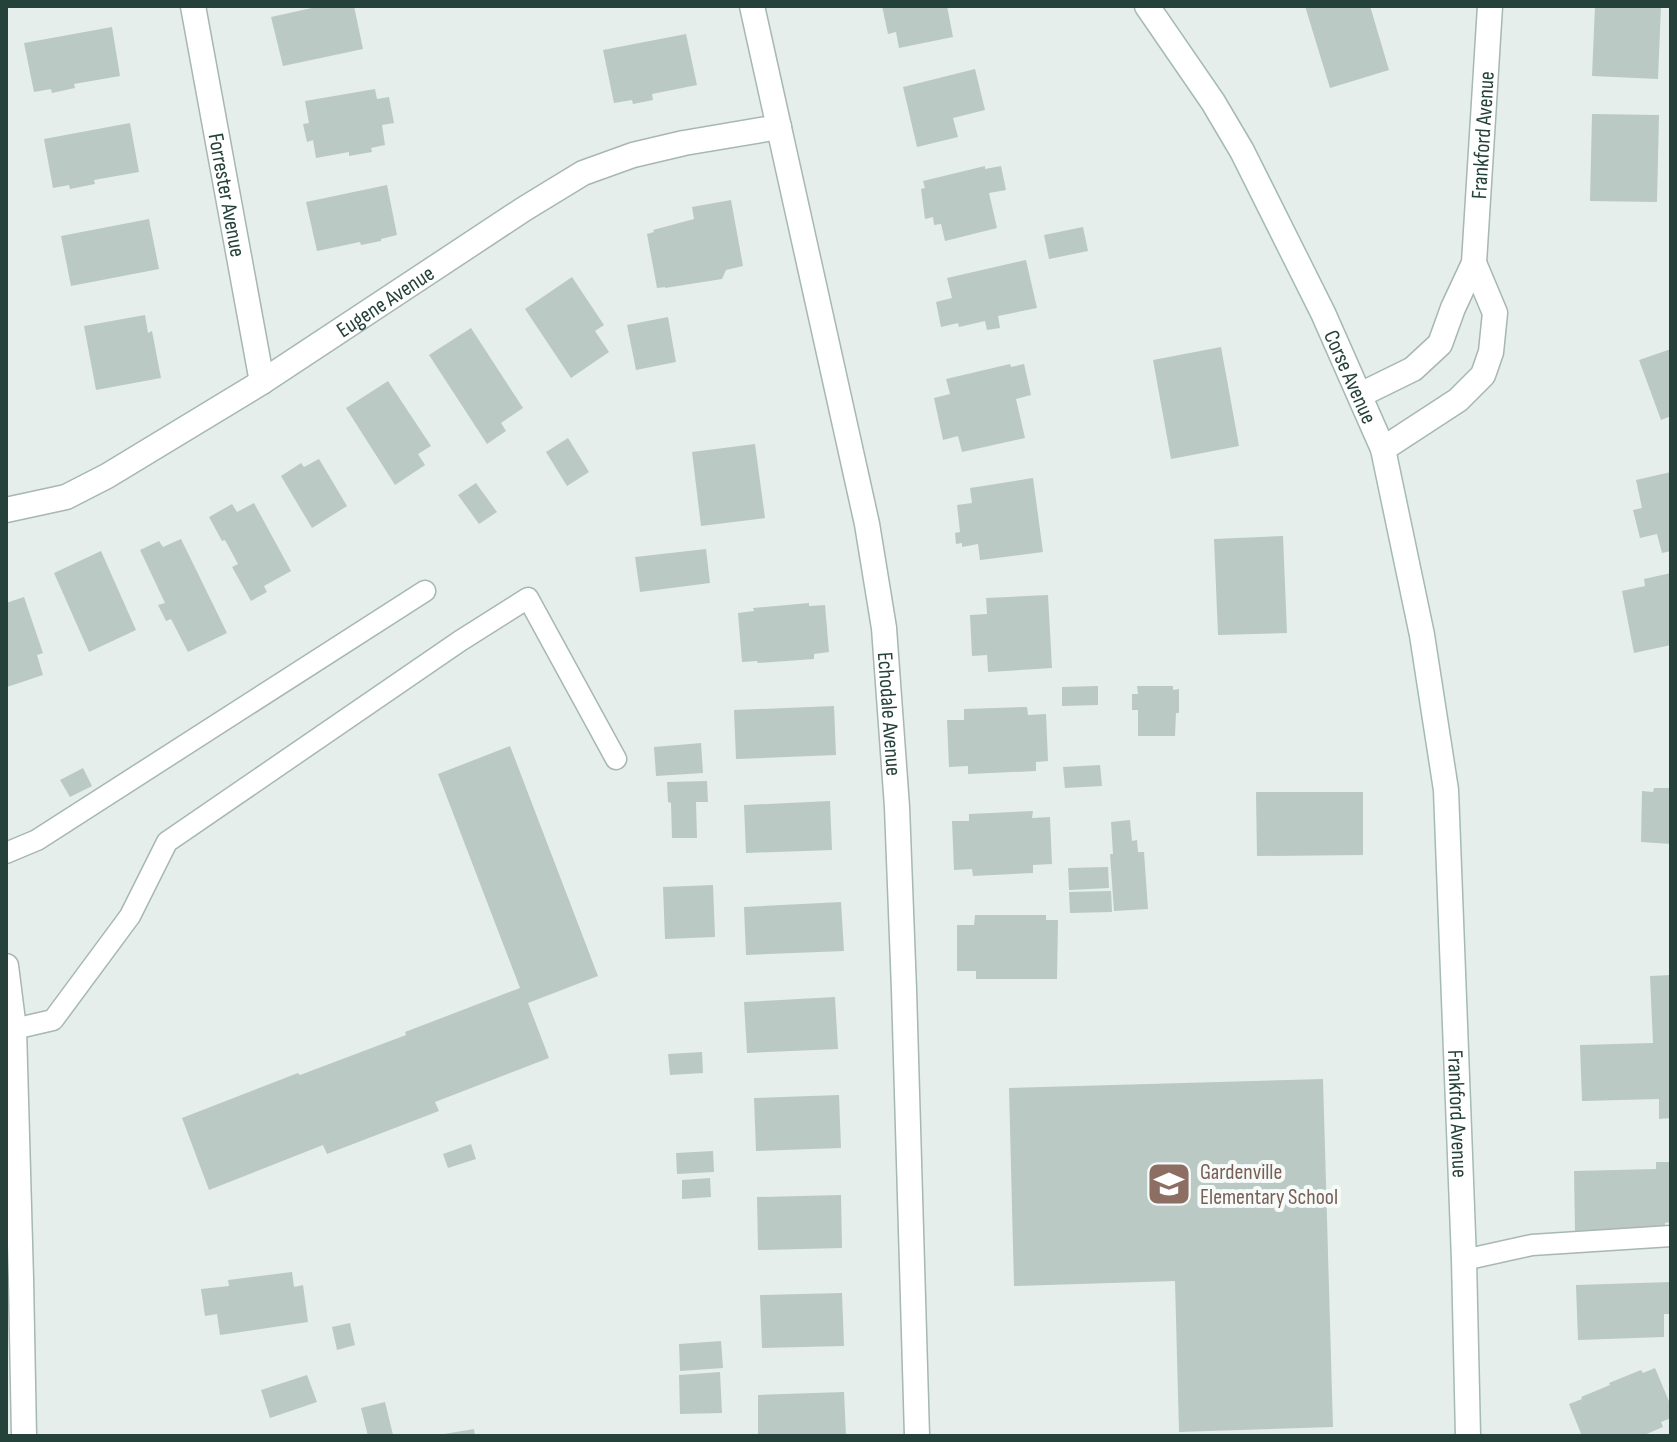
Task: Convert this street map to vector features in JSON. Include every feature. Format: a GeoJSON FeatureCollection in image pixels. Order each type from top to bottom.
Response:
{"type":"FeatureCollection","features":[{"type":"Feature","properties":{"kind":"street","name":"Forrester Avenue"},"geometry":{"type":"LineString","coordinates":[[193,6],[262,382]]}},
{"type":"Feature","properties":{"kind":"street","name":"Echodale Avenue"},"geometry":{"type":"LineString","coordinates":[[752,6],[867,524],[884,628],[897,807],[904,975],[917,1436]]}},
{"type":"Feature","properties":{"kind":"street","name":"Corse Avenue"},"geometry":{"type":"LineString","coordinates":[[1147,6],[1213,102],[1242,151],[1323,313],[1383,449],[1422,635],[1446,790]]}},
{"type":"Feature","properties":{"kind":"street","name":"Frankford Avenue"},"geometry":{"type":"LineString","coordinates":[[1360,395],[1413,369],[1440,344],[1474,263],[1490,6]]}},
{"type":"Feature","properties":{"kind":"street","name":"Eugene Avenue"},"geometry":{"type":"LineString","coordinates":[[6,510],[66,497],[107,476],[262,382],[583,173],[633,155],[684,143],[779,127]]}},
{"type":"Feature","properties":{"kind":"street","name":"Frankford Avenue"},"geometry":{"type":"LineString","coordinates":[[1383,449],[1458,400],[1483,375],[1491,352],[1495,313],[1474,263]]}},
{"type":"Feature","properties":{"kind":"street","name":"Frankford Avenue"},"geometry":{"type":"LineString","coordinates":[[1446,790],[1468,1436]]}},
{"type":"Feature","properties":{"kind":"street"},"geometry":{"type":"LineString","coordinates":[[6,966],[22,1295],[24,1436]]}},
{"type":"Feature","properties":{"kind":"lane"},"geometry":{"type":"LineString","coordinates":[[6,853],[37,840],[425,591]]}},
{"type":"Feature","properties":{"kind":"lane"},"geometry":{"type":"LineString","coordinates":[[10,1030],[53,1020],[130,916],[167,842],[460,641],[528,598],[616,759]]}},
{"type":"Feature","properties":{"kind":"lane"},"geometry":{"type":"LineString","coordinates":[[1464,1260],[1532,1245],[1671,1236]]}},
{"type":"Feature","properties":{"kind":"building"},"geometry":{"type":"Polygon","coordinates":[[[321,6],[354,6],[363,49],[283,66],[271,17],[321,6]]]}},
{"type":"Feature","properties":{"kind":"building"},"geometry":{"type":"Polygon","coordinates":[[[882,6],[947,6],[953,37],[899,48],[896,32],[888,34],[882,6]]]}},
{"type":"Feature","properties":{"kind":"building"},"geometry":{"type":"Polygon","coordinates":[[[1305,6],[1370,6],[1389,70],[1330,88],[1305,6]]]}},
{"type":"Feature","properties":{"kind":"building"},"geometry":{"type":"Polygon","coordinates":[[[1595,6],[1661,6],[1658,79],[1592,76],[1595,6]]]}},
{"type":"Feature","properties":{"kind":"building"},"geometry":{"type":"Polygon","coordinates":[[[112,27],[120,76],[74,84],[75,88],[52,93],[51,89],[34,92],[24,43],[112,27]]]}},
{"type":"Feature","properties":{"kind":"building"},"geometry":{"type":"Polygon","coordinates":[[[686,34],[697,85],[652,94],[653,100],[633,104],[632,100],[614,103],[603,50],[686,34]]]}},
{"type":"Feature","properties":{"kind":"building"},"geometry":{"type":"Polygon","coordinates":[[[975,69],[985,110],[953,118],[958,137],[917,147],[903,87],[975,69]]]}},
{"type":"Feature","properties":{"kind":"building"},"geometry":{"type":"Polygon","coordinates":[[[375,89],[377,99],[389,97],[394,123],[382,125],[385,145],[371,148],[372,152],[349,156],[349,152],[316,158],[313,140],[307,142],[303,124],[309,123],[305,101],[375,89]]]}},
{"type":"Feature","properties":{"kind":"building"},"geometry":{"type":"Polygon","coordinates":[[[1592,114],[1659,115],[1657,202],[1590,201],[1592,114]]]}},
{"type":"Feature","properties":{"kind":"building"},"geometry":{"type":"Polygon","coordinates":[[[130,123],[139,172],[94,180],[95,184],[70,189],[69,185],[53,188],[44,139],[130,123]]]}},
{"type":"Feature","properties":{"kind":"building"},"geometry":{"type":"Polygon","coordinates":[[[985,166],[985,169],[1001,166],[1006,190],[989,193],[997,228],[945,241],[941,224],[934,225],[933,217],[925,219],[921,189],[925,188],[923,181],[985,166]]]}},
{"type":"Feature","properties":{"kind":"building"},"geometry":{"type":"Polygon","coordinates":[[[387,185],[397,235],[361,245],[360,242],[317,251],[306,202],[387,185]]]}},
{"type":"Feature","properties":{"kind":"building"},"geometry":{"type":"Polygon","coordinates":[[[731,200],[743,266],[726,270],[722,279],[657,288],[647,234],[694,219],[692,207],[731,200]]]}},
{"type":"Feature","properties":{"kind":"building"},"geometry":{"type":"Polygon","coordinates":[[[149,219],[159,269],[71,286],[61,236],[149,219]]]}},
{"type":"Feature","properties":{"kind":"building"},"geometry":{"type":"Polygon","coordinates":[[[1083,227],[1088,251],[1049,259],[1044,235],[1083,227]]]}},
{"type":"Feature","properties":{"kind":"building"},"geometry":{"type":"Polygon","coordinates":[[[1026,260],[1037,308],[998,316],[1000,328],[987,330],[985,321],[959,327],[958,323],[941,327],[936,302],[952,298],[947,278],[1026,260]]]}},
{"type":"Feature","properties":{"kind":"building"},"geometry":{"type":"Polygon","coordinates":[[[572,277],[604,325],[595,331],[609,352],[571,378],[525,309],[572,277]]]}},
{"type":"Feature","properties":{"kind":"building"},"geometry":{"type":"Polygon","coordinates":[[[145,315],[148,333],[152,331],[161,378],[96,390],[84,326],[145,315]]]}},
{"type":"Feature","properties":{"kind":"building"},"geometry":{"type":"Polygon","coordinates":[[[668,317],[676,362],[636,370],[627,325],[668,317]]]}},
{"type":"Feature","properties":{"kind":"building"},"geometry":{"type":"Polygon","coordinates":[[[471,328],[523,408],[501,423],[506,431],[487,444],[429,355],[471,328]]]}},
{"type":"Feature","properties":{"kind":"building"},"geometry":{"type":"Polygon","coordinates":[[[1221,347],[1239,446],[1171,459],[1153,360],[1221,347]]]}},
{"type":"Feature","properties":{"kind":"building"},"geometry":{"type":"Polygon","coordinates":[[[1671,349],[1671,416],[1661,420],[1639,360],[1671,349]]]}},
{"type":"Feature","properties":{"kind":"building"},"geometry":{"type":"Polygon","coordinates":[[[1010,364],[1011,367],[1024,364],[1031,395],[1016,399],[1025,438],[962,452],[958,436],[943,440],[934,398],[950,394],[946,379],[1010,364]]]}},
{"type":"Feature","properties":{"kind":"building"},"geometry":{"type":"Polygon","coordinates":[[[388,381],[431,446],[418,454],[425,465],[395,485],[346,408],[388,381]]]}},
{"type":"Feature","properties":{"kind":"building"},"geometry":{"type":"Polygon","coordinates":[[[568,438],[589,472],[567,486],[546,452],[568,438]]]}},
{"type":"Feature","properties":{"kind":"building"},"geometry":{"type":"Polygon","coordinates":[[[755,444],[765,518],[701,526],[692,452],[755,444]]]}},
{"type":"Feature","properties":{"kind":"building"},"geometry":{"type":"Polygon","coordinates":[[[319,459],[347,506],[312,528],[281,476],[301,463],[304,467],[319,459]]]}},
{"type":"Feature","properties":{"kind":"building"},"geometry":{"type":"Polygon","coordinates":[[[1671,472],[1671,551],[1662,553],[1657,534],[1640,538],[1633,510],[1642,508],[1636,480],[1671,472]]]}},
{"type":"Feature","properties":{"kind":"building"},"geometry":{"type":"Polygon","coordinates":[[[1033,478],[1043,552],[980,560],[978,544],[962,547],[962,543],[956,544],[955,533],[960,532],[957,505],[972,503],[970,488],[1033,478]]]}},
{"type":"Feature","properties":{"kind":"building"},"geometry":{"type":"Polygon","coordinates":[[[476,483],[497,512],[479,524],[458,495],[476,483]]]}},
{"type":"Feature","properties":{"kind":"building"},"geometry":{"type":"Polygon","coordinates":[[[254,503],[291,571],[264,586],[267,592],[251,601],[232,567],[238,564],[209,517],[232,504],[237,512],[254,503]]]}},
{"type":"Feature","properties":{"kind":"building"},"geometry":{"type":"Polygon","coordinates":[[[1283,536],[1287,633],[1218,635],[1214,539],[1283,536]]]}},
{"type":"Feature","properties":{"kind":"building"},"geometry":{"type":"Polygon","coordinates":[[[181,539],[227,633],[188,652],[171,619],[166,621],[158,605],[165,603],[140,550],[159,541],[163,547],[181,539]]]}},
{"type":"Feature","properties":{"kind":"building"},"geometry":{"type":"Polygon","coordinates":[[[706,549],[710,583],[640,592],[635,557],[706,549]]]}},
{"type":"Feature","properties":{"kind":"building"},"geometry":{"type":"Polygon","coordinates":[[[101,551],[136,630],[89,652],[54,573],[101,551]]]}},
{"type":"Feature","properties":{"kind":"building"},"geometry":{"type":"Polygon","coordinates":[[[1671,573],[1671,645],[1634,653],[1622,591],[1645,586],[1644,579],[1671,573]]]}},
{"type":"Feature","properties":{"kind":"building"},"geometry":{"type":"Polygon","coordinates":[[[1048,595],[1052,668],[988,672],[987,655],[972,656],[970,615],[987,614],[986,598],[1048,595]]]}},
{"type":"Feature","properties":{"kind":"building"},"geometry":{"type":"Polygon","coordinates":[[[24,597],[43,653],[37,655],[43,675],[7,687],[6,603],[24,597]]]}},
{"type":"Feature","properties":{"kind":"building"},"geometry":{"type":"Polygon","coordinates":[[[809,603],[809,606],[825,605],[829,652],[814,654],[814,659],[742,662],[738,613],[754,611],[753,608],[809,603]]]}},
{"type":"Feature","properties":{"kind":"building"},"geometry":{"type":"Polygon","coordinates":[[[1098,686],[1098,705],[1062,706],[1062,687],[1098,686]]]}},
{"type":"Feature","properties":{"kind":"building"},"geometry":{"type":"Polygon","coordinates":[[[1137,686],[1173,686],[1173,690],[1179,689],[1175,736],[1138,736],[1138,710],[1132,710],[1132,694],[1138,694],[1137,686]]]}},
{"type":"Feature","properties":{"kind":"building"},"geometry":{"type":"Polygon","coordinates":[[[834,706],[836,755],[736,759],[734,710],[834,706]]]}},
{"type":"Feature","properties":{"kind":"building"},"geometry":{"type":"Polygon","coordinates":[[[1027,707],[1028,715],[1046,714],[1048,761],[1036,762],[1036,771],[968,774],[968,766],[949,767],[947,720],[964,720],[964,709],[1027,707]]]}},
{"type":"Feature","properties":{"kind":"building"},"geometry":{"type":"Polygon","coordinates":[[[701,743],[703,773],[656,776],[654,747],[701,743]]]}},
{"type":"Feature","properties":{"kind":"building"},"geometry":{"type":"Polygon","coordinates":[[[510,746],[598,976],[528,1003],[549,1058],[435,1102],[439,1111],[327,1154],[323,1145],[209,1190],[182,1118],[406,1035],[405,1032],[520,988],[438,774],[510,746]]]}},
{"type":"Feature","properties":{"kind":"building"},"geometry":{"type":"Polygon","coordinates":[[[1100,765],[1102,786],[1065,788],[1063,767],[1100,765]]]}},
{"type":"Feature","properties":{"kind":"building"},"geometry":{"type":"Polygon","coordinates":[[[83,768],[92,786],[70,797],[60,780],[83,768]]]}},
{"type":"Feature","properties":{"kind":"building"},"geometry":{"type":"Polygon","coordinates":[[[707,781],[708,802],[696,802],[697,838],[672,838],[667,782],[707,781]]]}},
{"type":"Feature","properties":{"kind":"building"},"geometry":{"type":"Polygon","coordinates":[[[1654,788],[1671,788],[1671,844],[1641,842],[1642,791],[1653,792],[1654,788]]]}},
{"type":"Feature","properties":{"kind":"building"},"geometry":{"type":"Polygon","coordinates":[[[1256,792],[1363,792],[1363,855],[1257,856],[1256,792]]]}},
{"type":"Feature","properties":{"kind":"building"},"geometry":{"type":"Polygon","coordinates":[[[830,801],[832,850],[746,853],[744,805],[830,801]]]}},
{"type":"Feature","properties":{"kind":"building"},"geometry":{"type":"Polygon","coordinates":[[[1033,811],[1032,818],[1050,817],[1052,864],[1033,865],[1033,873],[973,876],[972,869],[954,870],[952,821],[969,821],[969,814],[1033,811]]]}},
{"type":"Feature","properties":{"kind":"building"},"geometry":{"type":"Polygon","coordinates":[[[1130,820],[1132,841],[1137,840],[1138,852],[1144,852],[1148,909],[1114,911],[1111,822],[1130,820]]]}},
{"type":"Feature","properties":{"kind":"building"},"geometry":{"type":"Polygon","coordinates":[[[1108,867],[1109,888],[1069,890],[1068,868],[1108,867]]]}},
{"type":"Feature","properties":{"kind":"building"},"geometry":{"type":"Polygon","coordinates":[[[713,885],[715,937],[665,939],[663,887],[713,885]]]}},
{"type":"Feature","properties":{"kind":"building"},"geometry":{"type":"Polygon","coordinates":[[[1111,891],[1112,912],[1070,913],[1069,892],[1111,891]]]}},
{"type":"Feature","properties":{"kind":"building"},"geometry":{"type":"Polygon","coordinates":[[[841,902],[844,951],[746,955],[744,907],[841,902]]]}},
{"type":"Feature","properties":{"kind":"building"},"geometry":{"type":"Polygon","coordinates":[[[975,915],[1046,915],[1046,920],[1058,920],[1057,979],[976,979],[976,971],[957,971],[957,925],[974,925],[975,915]]]}},
{"type":"Feature","properties":{"kind":"building"},"geometry":{"type":"Polygon","coordinates":[[[1671,975],[1671,1118],[1659,1119],[1659,1099],[1582,1101],[1580,1045],[1653,1043],[1650,976],[1671,975]]]}},
{"type":"Feature","properties":{"kind":"building"},"geometry":{"type":"Polygon","coordinates":[[[835,997],[838,1049],[747,1053],[744,1002],[835,997]]]}},
{"type":"Feature","properties":{"kind":"building"},"geometry":{"type":"Polygon","coordinates":[[[702,1052],[703,1073],[670,1075],[668,1054],[702,1052]]]}},
{"type":"Feature","properties":{"kind":"building","name":"Gardenville Elementary School"},"geometry":{"type":"Polygon","coordinates":[[[1323,1079],[1333,1427],[1179,1432],[1175,1281],[1014,1286],[1009,1088],[1323,1079]]]}},
{"type":"Feature","properties":{"kind":"building"},"geometry":{"type":"Polygon","coordinates":[[[839,1095],[841,1148],[756,1151],[754,1098],[839,1095]]]}},
{"type":"Feature","properties":{"kind":"building"},"geometry":{"type":"Polygon","coordinates":[[[471,1144],[476,1159],[448,1168],[443,1154],[471,1144]]]}},
{"type":"Feature","properties":{"kind":"building"},"geometry":{"type":"Polygon","coordinates":[[[713,1151],[714,1172],[677,1174],[676,1153],[713,1151]]]}},
{"type":"Feature","properties":{"kind":"building"},"geometry":{"type":"Polygon","coordinates":[[[1656,1162],[1671,1162],[1671,1222],[1665,1223],[1665,1229],[1575,1231],[1574,1171],[1656,1169],[1656,1162]]]}},
{"type":"Feature","properties":{"kind":"building"},"geometry":{"type":"Polygon","coordinates":[[[710,1178],[711,1197],[682,1199],[682,1180],[710,1178]]]}},
{"type":"Feature","properties":{"kind":"building"},"geometry":{"type":"Polygon","coordinates":[[[841,1195],[842,1248],[758,1250],[757,1197],[841,1195]]]}},
{"type":"Feature","properties":{"kind":"building"},"geometry":{"type":"Polygon","coordinates":[[[292,1272],[294,1287],[303,1285],[308,1322],[220,1335],[217,1314],[205,1316],[201,1289],[229,1286],[228,1280],[292,1272]]]}},
{"type":"Feature","properties":{"kind":"building"},"geometry":{"type":"Polygon","coordinates":[[[1671,1282],[1671,1314],[1664,1314],[1664,1337],[1578,1340],[1576,1285],[1671,1282]]]}},
{"type":"Feature","properties":{"kind":"building"},"geometry":{"type":"Polygon","coordinates":[[[842,1293],[844,1346],[762,1348],[760,1295],[842,1293]]]}},
{"type":"Feature","properties":{"kind":"building"},"geometry":{"type":"Polygon","coordinates":[[[350,1323],[355,1345],[337,1350],[332,1327],[350,1323]]]}},
{"type":"Feature","properties":{"kind":"building"},"geometry":{"type":"Polygon","coordinates":[[[721,1341],[723,1368],[680,1371],[679,1344],[721,1341]]]}},
{"type":"Feature","properties":{"kind":"building"},"geometry":{"type":"Polygon","coordinates":[[[1655,1368],[1671,1406],[1671,1418],[1661,1422],[1663,1427],[1642,1436],[1582,1436],[1569,1404],[1609,1383],[1641,1370],[1643,1373],[1655,1368]]]}},
{"type":"Feature","properties":{"kind":"building"},"geometry":{"type":"Polygon","coordinates":[[[720,1372],[722,1413],[680,1414],[679,1375],[720,1372]]]}},
{"type":"Feature","properties":{"kind":"building"},"geometry":{"type":"Polygon","coordinates":[[[307,1375],[317,1402],[270,1418],[261,1390],[307,1375]]]}},
{"type":"Feature","properties":{"kind":"building"},"geometry":{"type":"Polygon","coordinates":[[[844,1392],[846,1436],[758,1436],[758,1395],[844,1392]]]}},
{"type":"Feature","properties":{"kind":"building"},"geometry":{"type":"Polygon","coordinates":[[[385,1402],[393,1435],[368,1436],[361,1408],[385,1402]]]}},
{"type":"Feature","properties":{"kind":"building"},"geometry":{"type":"Polygon","coordinates":[[[474,1429],[475,1436],[444,1436],[444,1434],[474,1429]]]}},
{"type":"Feature","properties":{"kind":"place","name":"Gardenville Elementary School"},"geometry":{"type":"Point","coordinates":[1169,1184]}}]}
